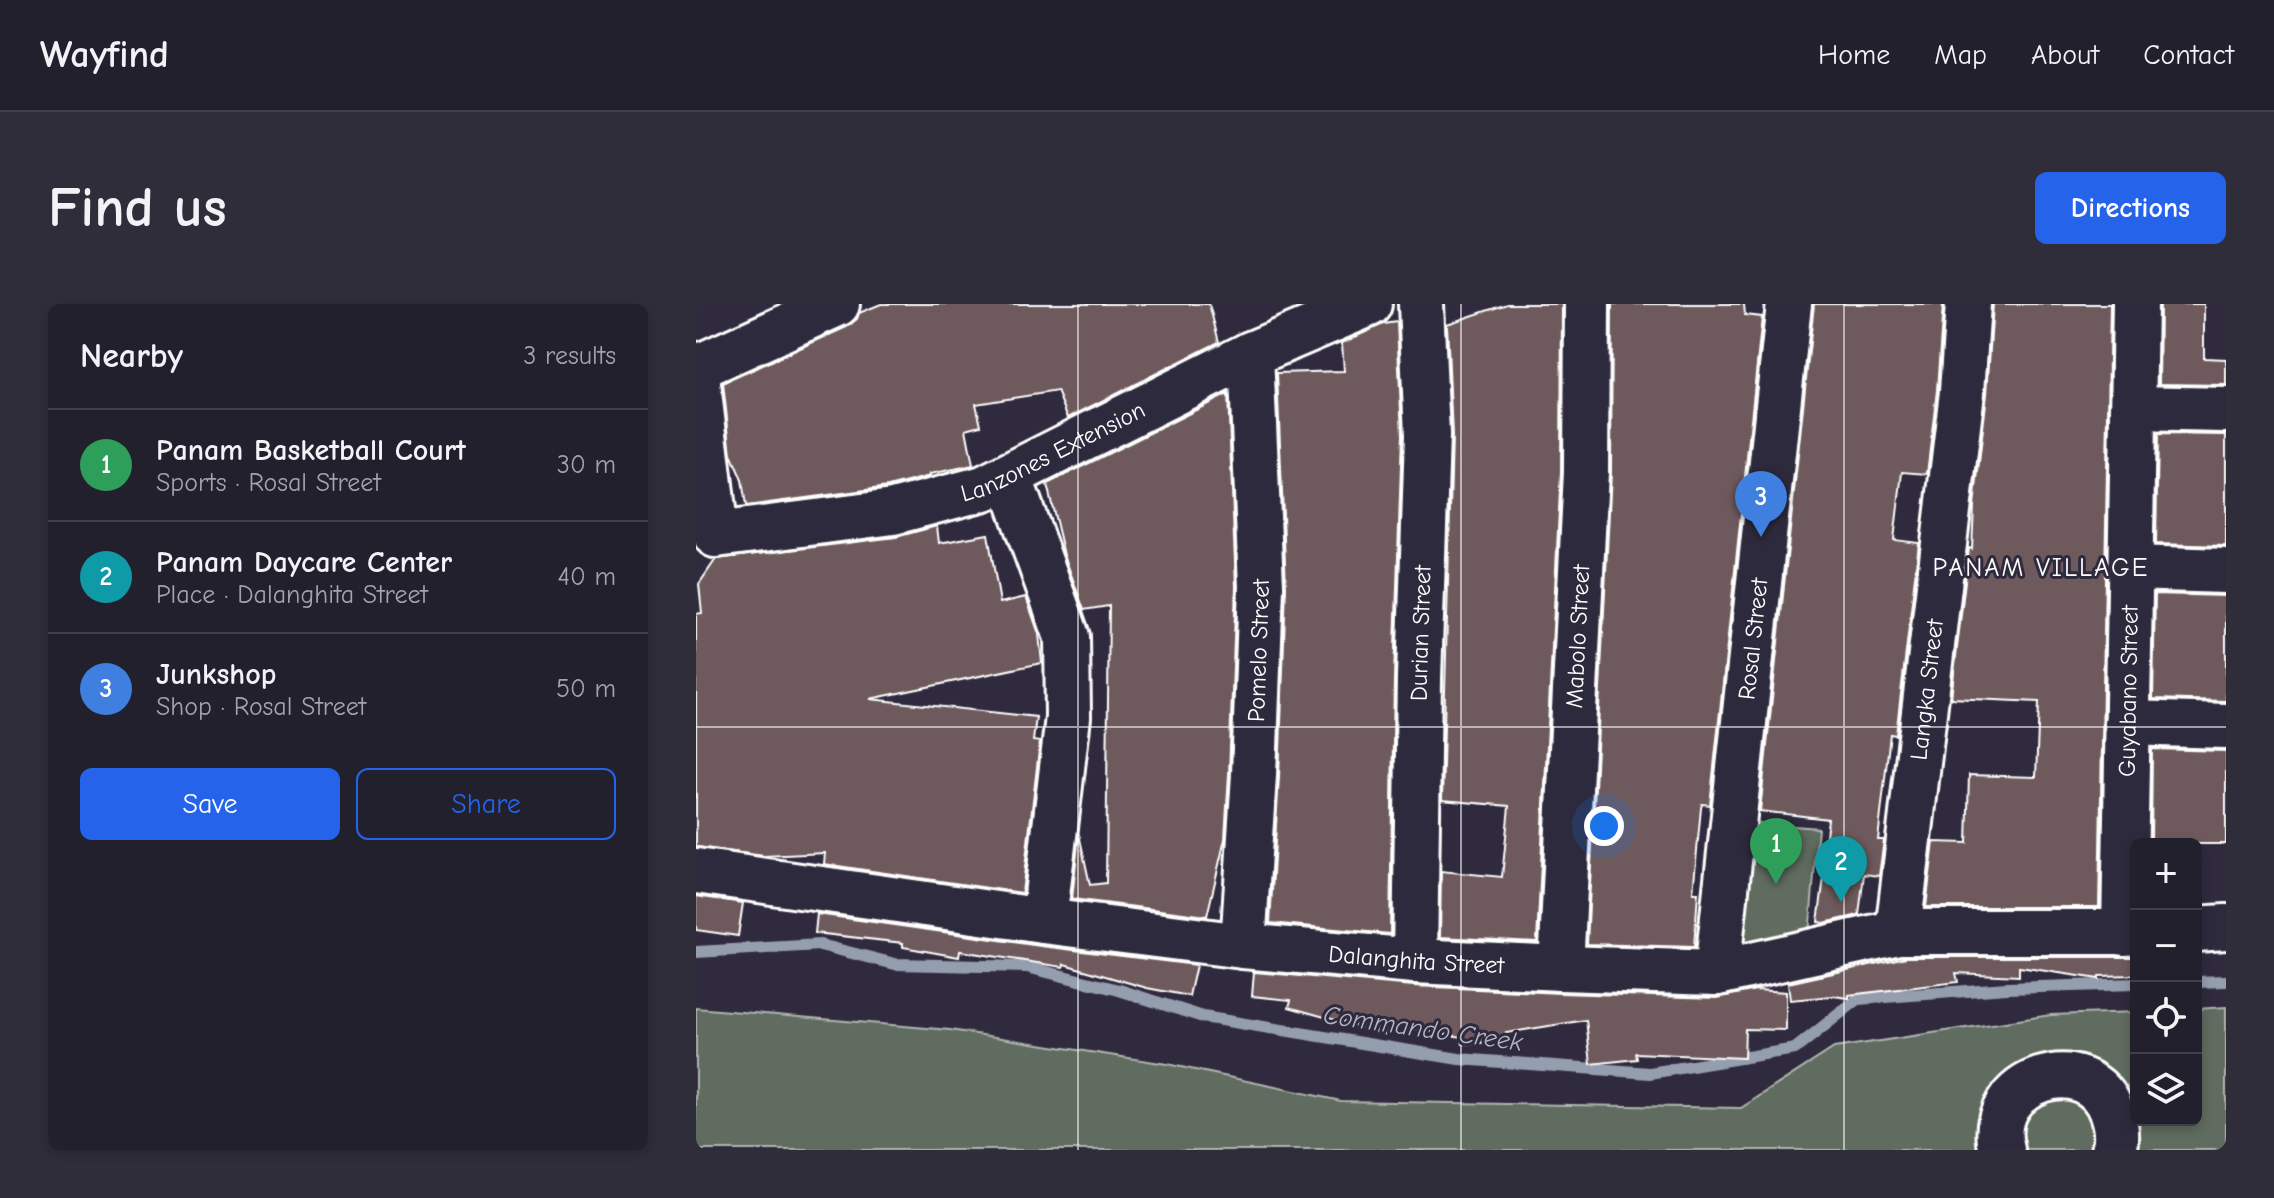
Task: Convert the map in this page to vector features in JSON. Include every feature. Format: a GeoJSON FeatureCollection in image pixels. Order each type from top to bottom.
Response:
{"type":"FeatureCollection","features":[{"type":"Feature","properties":{"kind":"street"},"geometry":{"type":"LineString","coordinates":[[706,548],[696,368],[837,304]]}},
{"type":"Feature","properties":{"kind":"street","name":"Lanzones Extension"},"geometry":{"type":"LineString","coordinates":[[706,548],[893,512],[984,488],[1251,354],[1369,304]]}},
{"type":"Feature","properties":{"kind":"street","name":"Durian Street"},"geometry":{"type":"LineString","coordinates":[[1415,961],[1419,678],[1427,435],[1421,304]]}},
{"type":"Feature","properties":{"kind":"street","name":"Mabolo Street"},"geometry":{"type":"LineString","coordinates":[[1561,968],[1586,472],[1587,304]]}},
{"type":"Feature","properties":{"kind":"street","name":"Rosal Street"},"geometry":{"type":"LineString","coordinates":[[1717,973],[1789,304]]}},
{"type":"Feature","properties":{"kind":"street","name":"Langka Street"},"geometry":{"type":"LineString","coordinates":[[1898,932],[1962,392],[1968,304]]}},
{"type":"Feature","properties":{"kind":"street","name":"Guyabano Street"},"geometry":{"type":"LineString","coordinates":[[2130,932],[2127,723],[2135,304]]}},
{"type":"Feature","properties":{"kind":"street","name":"Pomelo Street"},"geometry":{"type":"LineString","coordinates":[[1243,946],[1254,775],[1261,586],[1251,354]]}},
{"type":"Feature","properties":{"kind":"street"},"geometry":{"type":"LineString","coordinates":[[2133,408],[2226,410]]}},
{"type":"Feature","properties":{"kind":"street"},"geometry":{"type":"LineString","coordinates":[[1009,476],[1067,637],[1068,717],[1044,921]]}},
{"type":"Feature","properties":{"kind":"street"},"geometry":{"type":"LineString","coordinates":[[2130,568],[2226,571]]}},
{"type":"Feature","properties":{"kind":"street"},"geometry":{"type":"LineString","coordinates":[[2127,723],[2226,726]]}},
{"type":"Feature","properties":{"kind":"street","name":"Dalanghita Street"},"geometry":{"type":"LineString","coordinates":[[696,871],[1243,946],[1415,961],[1561,968],[1717,973],[1898,932],[2130,932]]}},
{"type":"Feature","properties":{"kind":"street"},"geometry":{"type":"LineString","coordinates":[[2202,929],[2226,927]]}},
{"type":"Feature","properties":{"kind":"street"},"geometry":{"type":"LineString","coordinates":[[2002,1150],[2001,1123],[2006,1107],[2018,1092],[2033,1081],[2051,1076],[2069,1076],[2086,1082],[2101,1093],[2111,1108],[2116,1126],[2114,1150]]}},
{"type":"Feature","properties":{"kind":"green space"},"geometry":{"type":"Polygon","coordinates":[[[1744,822],[1818,828],[1808,947],[1734,941],[1744,822]]]}},
{"type":"Feature","properties":{"kind":"green space"},"geometry":{"type":"Polygon","coordinates":[[[2226,1007],[2226,1150],[696,1150],[696,1008],[950,1030],[1167,1064],[1341,1101],[1741,1108],[1834,1048],[2051,1015],[2130,1012],[2130,1126],[2202,1126],[2202,1009],[2226,1007]]]}},
{"type":"Feature","properties":{"kind":"building"},"geometry":{"type":"Polygon","coordinates":[[[881,304],[1209,304],[1219,342],[1068,418],[1057,391],[976,404],[981,425],[966,429],[973,465],[888,487],[746,506],[742,480],[731,454],[723,383],[847,327],[859,313],[881,304]]]}},
{"type":"Feature","properties":{"kind":"building"},"geometry":{"type":"Polygon","coordinates":[[[1507,304],[1562,304],[1561,471],[1537,942],[1440,937],[1441,871],[1502,877],[1509,806],[1442,800],[1452,436],[1447,324],[1507,304]]]}},
{"type":"Feature","properties":{"kind":"building"},"geometry":{"type":"Polygon","coordinates":[[[1612,304],[1744,304],[1745,315],[1762,317],[1710,805],[1702,804],[1701,808],[1693,893],[1698,893],[1694,947],[1587,944],[1611,473],[1612,304]]]}},
{"type":"Feature","properties":{"kind":"building"},"geometry":{"type":"Polygon","coordinates":[[[1814,304],[1943,304],[1927,474],[1902,472],[1894,540],[1919,543],[1896,735],[1890,734],[1878,840],[1884,840],[1879,876],[1864,874],[1859,915],[1824,923],[1818,922],[1828,819],[1760,811],[1814,304]]]}},
{"type":"Feature","properties":{"kind":"building"},"geometry":{"type":"Polygon","coordinates":[[[1993,304],[2110,304],[2099,907],[1926,907],[1934,842],[1967,843],[1969,775],[2036,777],[2039,702],[1951,698],[1969,548],[1972,549],[1993,304]]]}},
{"type":"Feature","properties":{"kind":"building"},"geometry":{"type":"Polygon","coordinates":[[[2160,304],[2204,304],[2204,358],[2226,359],[2226,385],[2159,384],[2160,304]]]}},
{"type":"Feature","properties":{"kind":"building"},"geometry":{"type":"Polygon","coordinates":[[[1397,322],[1402,435],[1390,934],[1270,923],[1286,587],[1277,373],[1344,371],[1342,343],[1383,324],[1397,322]]]}},
{"type":"Feature","properties":{"kind":"building"},"geometry":{"type":"Polygon","coordinates":[[[1228,394],[1236,586],[1229,774],[1225,839],[1207,916],[1072,899],[1079,834],[1090,885],[1106,883],[1109,606],[1084,610],[1064,555],[1047,484],[1228,394]]]}},
{"type":"Feature","properties":{"kind":"building"},"geometry":{"type":"Polygon","coordinates":[[[2158,434],[2226,435],[2226,546],[2156,544],[2158,434]]]}},
{"type":"Feature","properties":{"kind":"building"},"geometry":{"type":"Polygon","coordinates":[[[937,526],[939,543],[988,534],[1000,603],[1026,597],[1039,634],[1042,663],[870,699],[1036,717],[1033,741],[1040,742],[1022,893],[824,864],[825,853],[764,856],[696,847],[696,614],[702,613],[699,584],[716,559],[896,537],[937,526]]]}},
{"type":"Feature","properties":{"kind":"building"},"geometry":{"type":"Polygon","coordinates":[[[2155,594],[2226,596],[2226,701],[2153,699],[2155,594]]]}},
{"type":"Feature","properties":{"kind":"building"},"geometry":{"type":"Polygon","coordinates":[[[2152,749],[2226,751],[2226,844],[2202,844],[2202,838],[2151,838],[2152,749]]]}},
{"type":"Feature","properties":{"kind":"building"},"geometry":{"type":"Polygon","coordinates":[[[696,896],[743,903],[738,936],[696,930],[696,896]]]}},
{"type":"Feature","properties":{"kind":"building"},"geometry":{"type":"Polygon","coordinates":[[[817,914],[1196,965],[1189,996],[1147,988],[1064,964],[1063,967],[960,951],[959,957],[903,947],[903,943],[815,933],[817,914]]]}},
{"type":"Feature","properties":{"kind":"building"},"geometry":{"type":"Polygon","coordinates":[[[1906,957],[2130,957],[2130,975],[2099,976],[2099,979],[2019,967],[2019,976],[1956,973],[1958,982],[1849,995],[1849,998],[1833,996],[1790,1000],[1788,983],[1906,957]]]}},
{"type":"Feature","properties":{"kind":"building"},"geometry":{"type":"Polygon","coordinates":[[[1254,972],[1414,986],[1560,993],[1717,998],[1756,990],[1786,992],[1786,1030],[1745,1029],[1744,1058],[1636,1053],[1637,1059],[1591,1064],[1586,1020],[1506,1033],[1507,1041],[1463,1044],[1462,1037],[1388,1024],[1385,1034],[1289,1007],[1291,1000],[1252,996],[1254,972]]]}},
{"type":"Feature","properties":{"kind":"waterway","name":"Commando Creek"},"geometry":{"type":"LineString","coordinates":[[696,952],[820,945],[895,964],[1027,967],[1119,990],[1203,1017],[1459,1059],[1650,1073],[1795,1049],[1858,999],[2007,988],[2130,984]]}},
{"type":"Feature","properties":{"kind":"waterway","name":"Commando Creek"},"geometry":{"type":"LineString","coordinates":[[2202,982],[2226,981]]}},
{"type":"Feature","properties":{"kind":"place","name":"Junkshop"},"geometry":{"type":"Point","coordinates":[1761,537]}},
{"type":"Feature","properties":{"kind":"place","name":"Panam Basketball Court"},"geometry":{"type":"Point","coordinates":[1776,884]}},
{"type":"Feature","properties":{"kind":"place","name":"Panam Daycare Center"},"geometry":{"type":"Point","coordinates":[1841,902]}},
{"type":"Feature","properties":{"kind":"district","name":"PANAM VILLAGE"},"geometry":{"type":"Point","coordinates":[2041,567]}}]}
